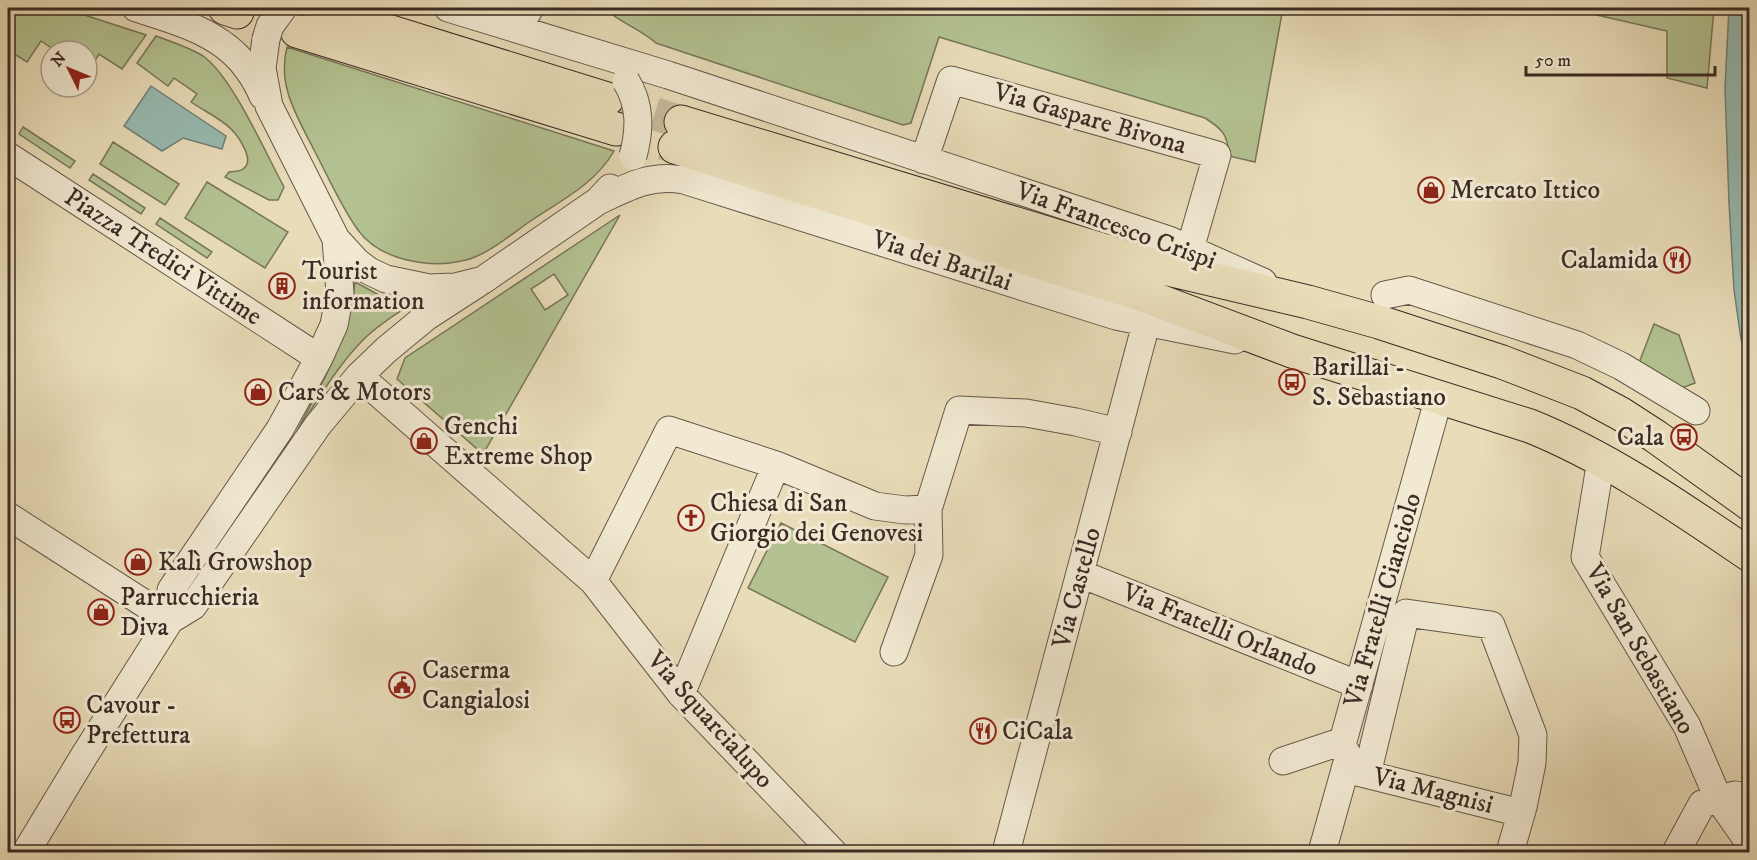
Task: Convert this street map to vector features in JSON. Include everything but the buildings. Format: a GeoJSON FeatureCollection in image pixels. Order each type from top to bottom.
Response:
{"type":"FeatureCollection","features":[{"type":"Feature","properties":{"kind":"main road"},"geometry":{"type":"LineString","coordinates":[[320,9],[616,103]]}},
{"type":"Feature","properties":{"kind":"main road"},"geometry":{"type":"LineString","coordinates":[[282,26],[616,103]]}},
{"type":"Feature","properties":{"kind":"main road"},"geometry":{"type":"LineString","coordinates":[[1308,302],[1155,266],[678,134],[1146,296],[1292,351],[1530,426],[1566,441],[1652,489],[1749,555]]}},
{"type":"Feature","properties":{"kind":"main road","name":"Via Francesco Crispi"},"geometry":{"type":"LineString","coordinates":[[1308,302],[1379,322],[1502,362],[1582,393],[1655,436],[1749,504]]}},
{"type":"Feature","properties":{"kind":"street"},"geometry":{"type":"LineString","coordinates":[[136,8],[202,31],[236,55],[249,70],[269,106],[336,239],[357,262],[386,279],[429,288],[455,287],[483,280]]}},
{"type":"Feature","properties":{"kind":"street"},"geometry":{"type":"LineString","coordinates":[[21,846],[170,621],[193,606],[318,425],[359,376],[426,316],[598,201],[626,170],[638,139],[639,124],[635,98],[616,103],[603,55],[524,18],[448,8]]}},
{"type":"Feature","properties":{"kind":"street"},"geometry":{"type":"LineString","coordinates":[[269,106],[262,68],[282,26]]}},
{"type":"Feature","properties":{"kind":"street","name":"Via Francesco Crispi"},"geometry":{"type":"LineString","coordinates":[[603,55],[1190,249],[1308,302]]}},
{"type":"Feature","properties":{"kind":"street","name":"Via Gaspare Bivona"},"geometry":{"type":"LineString","coordinates":[[924,160],[951,80],[1217,154],[1190,249]]}},
{"type":"Feature","properties":{"kind":"street","name":"Piazza Tredici Vittime"},"geometry":{"type":"LineString","coordinates":[[8,156],[319,358]]}},
{"type":"Feature","properties":{"kind":"street","name":"Via dei Barilai"},"geometry":{"type":"LineString","coordinates":[[598,201],[635,183],[653,178],[668,177],[684,180],[1116,316],[1146,324],[1292,351]]}},
{"type":"Feature","properties":{"kind":"street"},"geometry":{"type":"LineString","coordinates":[[170,621],[171,590],[280,429],[319,358],[334,325],[340,293],[336,239]]}},
{"type":"Feature","properties":{"kind":"street"},"geometry":{"type":"LineString","coordinates":[[1385,295],[1409,290],[1577,345],[1621,366],[1696,411]]}},
{"type":"Feature","properties":{"kind":"street","name":"Via Castello"},"geometry":{"type":"LineString","coordinates":[[1006,852],[1146,324]]}},
{"type":"Feature","properties":{"kind":"street","name":"Via Squarcialupo"},"geometry":{"type":"LineString","coordinates":[[359,376],[592,581],[681,694],[833,852]]}},
{"type":"Feature","properties":{"kind":"street","name":"Via Fratelli Cianciolo"},"geometry":{"type":"LineString","coordinates":[[1283,761],[1343,741],[1439,397]]}},
{"type":"Feature","properties":{"kind":"street"},"geometry":{"type":"LineString","coordinates":[[894,652],[929,555],[928,509],[959,410],[1026,413],[1118,432]]}},
{"type":"Feature","properties":{"kind":"street"},"geometry":{"type":"LineString","coordinates":[[592,581],[669,430],[776,465],[875,506],[904,510],[928,509]]}},
{"type":"Feature","properties":{"kind":"street","name":"Via San Sebastiano"},"geometry":{"type":"LineString","coordinates":[[1601,460],[1585,557],[1687,726],[1718,798],[1749,844]]}},
{"type":"Feature","properties":{"kind":"street"},"geometry":{"type":"LineString","coordinates":[[681,694],[776,465]]}},
{"type":"Feature","properties":{"kind":"street"},"geometry":{"type":"LineString","coordinates":[[8,516],[170,621]]}},
{"type":"Feature","properties":{"kind":"street","name":"Via Fratelli Orlando"},"geometry":{"type":"LineString","coordinates":[[1081,574],[1359,685]]}},
{"type":"Feature","properties":{"kind":"street"},"geometry":{"type":"LineString","coordinates":[[1322,852],[1356,772],[1406,613],[1491,625],[1533,735],[1532,763],[1510,852]]}},
{"type":"Feature","properties":{"kind":"street"},"geometry":{"type":"LineString","coordinates":[[1343,741],[1348,759],[1356,772]]}},
{"type":"Feature","properties":{"kind":"street","name":"Via Magnisi"},"geometry":{"type":"LineString","coordinates":[[1356,772],[1521,813]]}},
{"type":"Feature","properties":{"kind":"street"},"geometry":{"type":"LineString","coordinates":[[1676,852],[1702,804],[1735,795],[1749,797]]}},
{"type":"Feature","properties":{"kind":"green space"},"geometry":{"type":"Polygon","coordinates":[[[8,8],[63,8],[146,35],[122,69],[99,54],[99,39],[39,39],[39,44],[27,62],[8,50],[8,8]]]}},
{"type":"Feature","properties":{"kind":"green space"},"geometry":{"type":"Polygon","coordinates":[[[604,8],[1283,8],[1255,162],[1229,156],[1223,133],[1205,118],[939,37],[911,123],[903,125],[656,43],[604,8]]]}},
{"type":"Feature","properties":{"kind":"green space"},"geometry":{"type":"Polygon","coordinates":[[[1566,8],[1714,8],[1707,88],[1667,78],[1667,31],[1566,8]]]}},
{"type":"Feature","properties":{"kind":"green space"},"geometry":{"type":"Polygon","coordinates":[[[156,36],[203,56],[225,80],[248,117],[284,187],[278,200],[269,200],[225,177],[229,172],[243,169],[248,160],[234,132],[222,121],[191,102],[197,94],[174,78],[168,86],[137,63],[156,36]]]}},
{"type":"Feature","properties":{"kind":"green space"},"geometry":{"type":"Polygon","coordinates":[[[287,47],[614,151],[588,182],[482,253],[452,263],[422,263],[407,260],[379,249],[368,241],[358,230],[340,201],[290,100],[285,75],[287,47]]]}},
{"type":"Feature","properties":{"kind":"green space"},"geometry":{"type":"Polygon","coordinates":[[[23,127],[75,161],[70,168],[19,134],[23,127]]]}},
{"type":"Feature","properties":{"kind":"green space"},"geometry":{"type":"Polygon","coordinates":[[[113,142],[179,184],[165,205],[100,164],[113,142]]]}},
{"type":"Feature","properties":{"kind":"green space"},"geometry":{"type":"Polygon","coordinates":[[[93,174],[145,208],[141,214],[89,180],[93,174]]]}},
{"type":"Feature","properties":{"kind":"green space"},"geometry":{"type":"Polygon","coordinates":[[[207,182],[288,232],[265,268],[185,218],[207,182]]]}},
{"type":"Feature","properties":{"kind":"green space"},"geometry":{"type":"Polygon","coordinates":[[[620,215],[483,454],[397,379],[405,358],[620,215]],[[554,274],[531,289],[545,310],[568,295],[554,274]]]}},
{"type":"Feature","properties":{"kind":"green space"},"geometry":{"type":"Polygon","coordinates":[[[160,218],[212,252],[207,258],[156,224],[160,218]]]}},
{"type":"Feature","properties":{"kind":"green space"},"geometry":{"type":"Polygon","coordinates":[[[355,282],[381,296],[413,303],[375,329],[354,349],[297,431],[334,359],[348,321],[355,282]]]}},
{"type":"Feature","properties":{"kind":"green space"},"geometry":{"type":"Polygon","coordinates":[[[1654,324],[1679,335],[1695,383],[1682,388],[1639,363],[1654,324]]]}},
{"type":"Feature","properties":{"kind":"green space"},"geometry":{"type":"Polygon","coordinates":[[[781,523],[888,577],[855,642],[748,588],[781,523]]]}},
{"type":"Feature","properties":{"kind":"water"},"geometry":{"type":"Polygon","coordinates":[[[1729,8],[1749,8],[1749,363],[1741,339],[1734,290],[1729,203],[1725,88],[1729,8]]]}},
{"type":"Feature","properties":{"kind":"water"},"geometry":{"type":"Polygon","coordinates":[[[151,86],[226,136],[222,149],[183,138],[162,151],[124,126],[151,86]]]}},
{"type":"Feature","properties":{"kind":"tunnel"},"geometry":{"type":"LineString","coordinates":[[608,99],[681,122]]}},
{"type":"Feature","properties":{"kind":"tunnel"},"geometry":{"type":"LineString","coordinates":[[616,129],[675,147]]}},
{"type":"Feature","properties":{"kind":"place","name":"Mercato Ittico"},"geometry":{"type":"Point","coordinates":[1431,190]}},
{"type":"Feature","properties":{"kind":"place","name":"Calamida"},"geometry":{"type":"Point","coordinates":[1677,260]}},
{"type":"Feature","properties":{"kind":"place","name":"Tourist information"},"geometry":{"type":"Point","coordinates":[282,286]}},
{"type":"Feature","properties":{"kind":"place","name":"Barillai - S. Sebastiano"},"geometry":{"type":"Point","coordinates":[1292,382]}},
{"type":"Feature","properties":{"kind":"place","name":"Cars & Motors"},"geometry":{"type":"Point","coordinates":[258,392]}},
{"type":"Feature","properties":{"kind":"place","name":"Cala"},"geometry":{"type":"Point","coordinates":[1684,437]}},
{"type":"Feature","properties":{"kind":"place","name":"Genchi Extreme Shop"},"geometry":{"type":"Point","coordinates":[424,441]}},
{"type":"Feature","properties":{"kind":"place","name":"Chiesa di San Giorgio dei Genovesi"},"geometry":{"type":"Point","coordinates":[691,518]}},
{"type":"Feature","properties":{"kind":"place","name":"Kalì Growshop"},"geometry":{"type":"Point","coordinates":[138,562]}},
{"type":"Feature","properties":{"kind":"place","name":"Parrucchieria Diva"},"geometry":{"type":"Point","coordinates":[101,612]}},
{"type":"Feature","properties":{"kind":"place","name":"Caserma Cangialosi"},"geometry":{"type":"Point","coordinates":[402,685]}},
{"type":"Feature","properties":{"kind":"place","name":"Cavour - Prefettura"},"geometry":{"type":"Point","coordinates":[67,720]}},
{"type":"Feature","properties":{"kind":"place","name":"CiCala"},"geometry":{"type":"Point","coordinates":[983,731]}}]}
